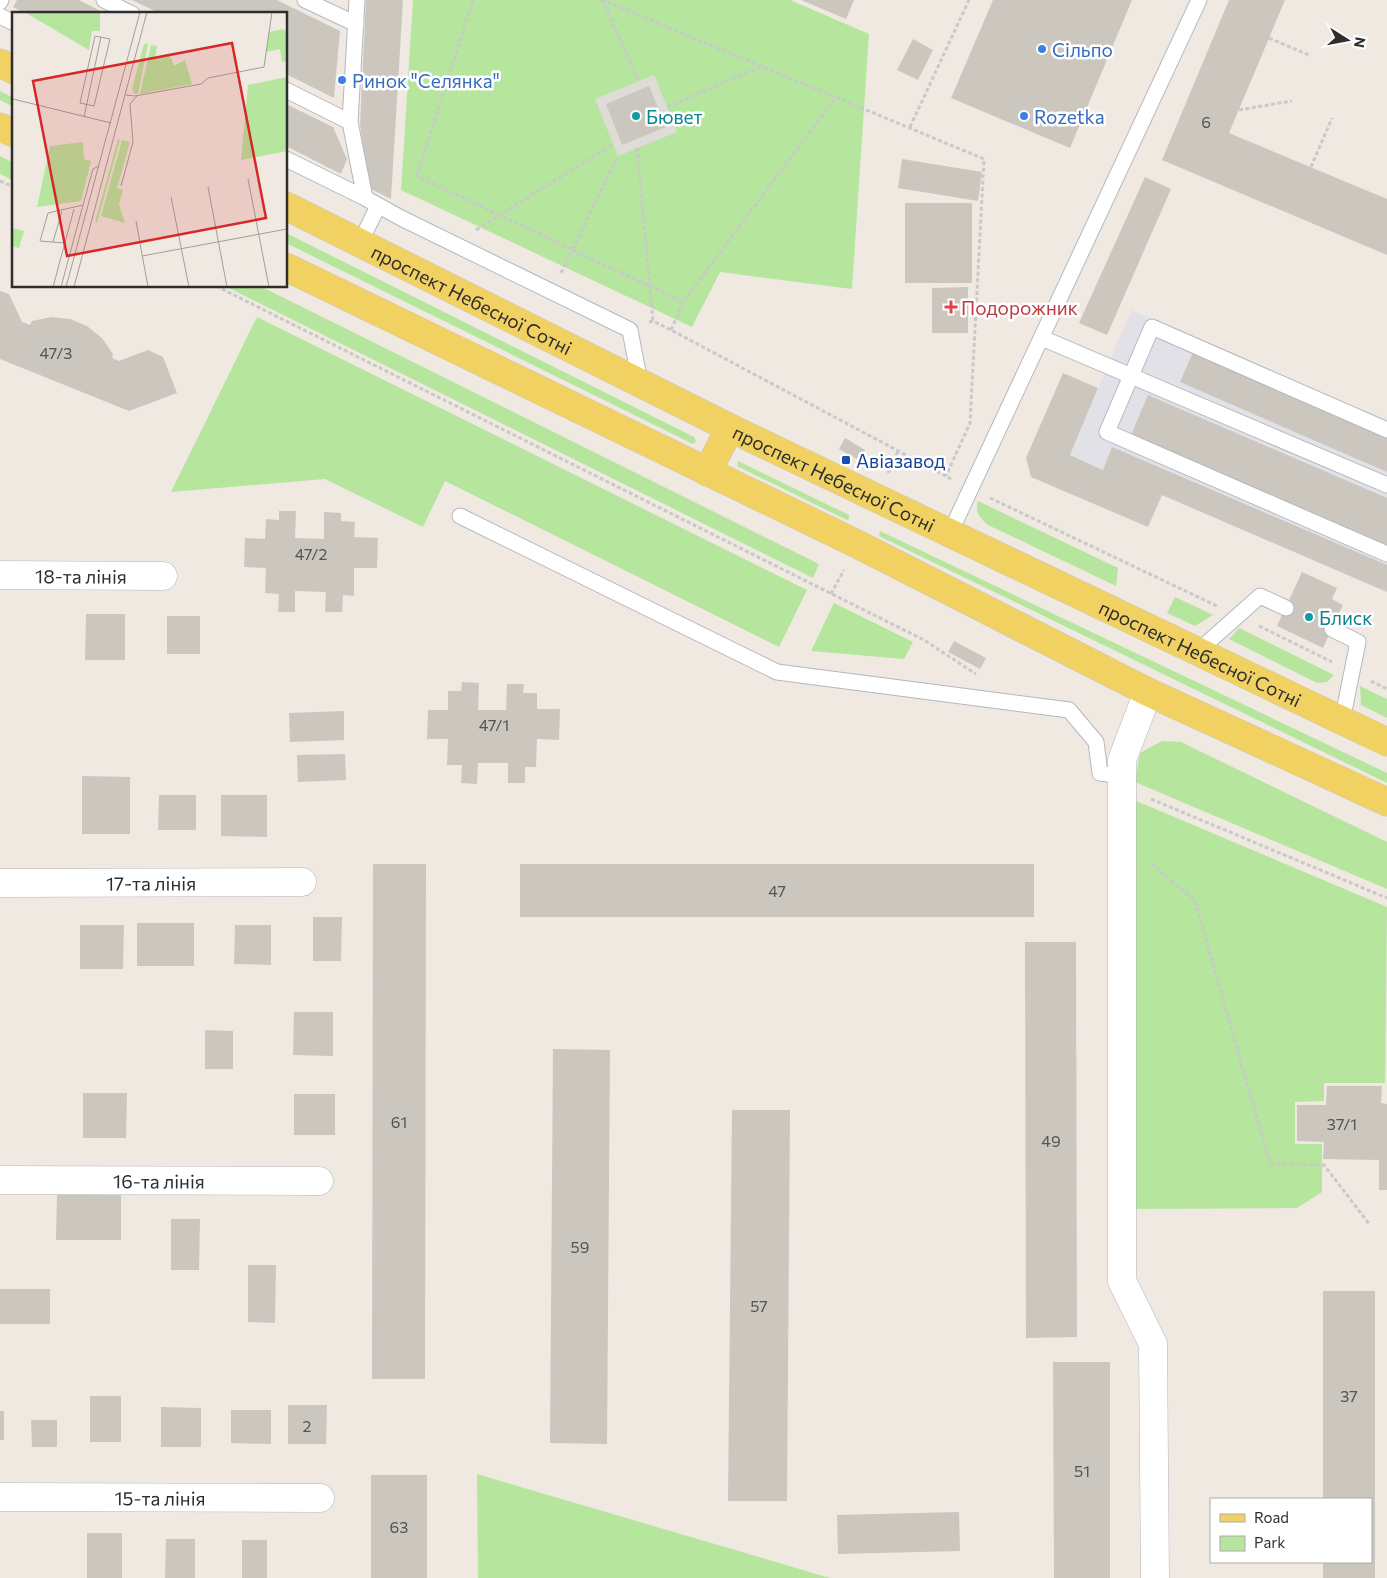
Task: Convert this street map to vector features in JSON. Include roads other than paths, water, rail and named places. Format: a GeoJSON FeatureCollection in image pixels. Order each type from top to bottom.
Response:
{"type":"FeatureCollection","features":[{"type":"Feature","properties":{"kind":"main road"},"geometry":{"type":"LineString","coordinates":[[0,63],[12,69]]}},
{"type":"Feature","properties":{"kind":"main road"},"geometry":{"type":"LineString","coordinates":[[0,127],[12,132]]}},
{"type":"Feature","properties":{"kind":"main road","name":"проспект Небесної Сотні"},"geometry":{"type":"LineString","coordinates":[[288,207],[730,428],[1387,742]]}},
{"type":"Feature","properties":{"kind":"main road"},"geometry":{"type":"LineString","coordinates":[[288,268],[857,544],[1148,692],[1387,802]]}},
{"type":"Feature","properties":{"kind":"main road"},"geometry":{"type":"LineString","coordinates":[[707,472],[730,428]]}},
{"type":"Feature","properties":{"kind":"street","name":"18-та лінія"},"geometry":{"type":"LineString","coordinates":[[0,575],[163,576]]}},
{"type":"Feature","properties":{"kind":"street"},"geometry":{"type":"LineString","coordinates":[[1148,692],[1122,760],[1122,1281],[1153,1344],[1155,1578]]}},
{"type":"Feature","properties":{"kind":"street","name":"17-та лінія"},"geometry":{"type":"LineString","coordinates":[[0,883],[302,882]]}},
{"type":"Feature","properties":{"kind":"street","name":"16-та лінія"},"geometry":{"type":"LineString","coordinates":[[0,1180],[319,1181]]}},
{"type":"Feature","properties":{"kind":"street","name":"15-та лінія"},"geometry":{"type":"LineString","coordinates":[[0,1497],[320,1498]]}},
{"type":"Feature","properties":{"kind":"lane"},"geometry":{"type":"LineString","coordinates":[[104,0],[128,12]]}},
{"type":"Feature","properties":{"kind":"lane"},"geometry":{"type":"LineString","coordinates":[[306,0],[356,24]]}},
{"type":"Feature","properties":{"kind":"lane"},"geometry":{"type":"LineString","coordinates":[[357,0],[350,122],[365,198]]}},
{"type":"Feature","properties":{"kind":"lane"},"geometry":{"type":"LineString","coordinates":[[950,533],[1199,0]]}},
{"type":"Feature","properties":{"kind":"lane"},"geometry":{"type":"LineString","coordinates":[[0,16],[12,22]]}},
{"type":"Feature","properties":{"kind":"lane"},"geometry":{"type":"LineString","coordinates":[[288,91],[350,122]]}},
{"type":"Feature","properties":{"kind":"lane"},"geometry":{"type":"LineString","coordinates":[[288,160],[630,330],[640,383]]}},
{"type":"Feature","properties":{"kind":"lane"},"geometry":{"type":"LineString","coordinates":[[360,243],[378,206]]}},
{"type":"Feature","properties":{"kind":"lane"},"geometry":{"type":"LineString","coordinates":[[1387,430],[1152,327],[1107,432],[1387,554]]}},
{"type":"Feature","properties":{"kind":"lane"},"geometry":{"type":"LineString","coordinates":[[1042,338],[1387,485]]}},
{"type":"Feature","properties":{"kind":"lane"},"geometry":{"type":"LineString","coordinates":[[460,516],[777,672],[1070,710],[1096,742],[1100,773],[1123,782]]}},
{"type":"Feature","properties":{"kind":"lane"},"geometry":{"type":"LineString","coordinates":[[1197,652],[1260,596],[1286,608]]}},
{"type":"Feature","properties":{"kind":"lane"},"geometry":{"type":"LineString","coordinates":[[1332,629],[1358,642],[1342,721]]}},
{"type":"Feature","properties":{"kind":"place","name":"Сільпо"},"geometry":{"type":"Point","coordinates":[1042,49]}},
{"type":"Feature","properties":{"kind":"place","name":"Ринок \"Селянка\""},"geometry":{"type":"Point","coordinates":[342,80]}},
{"type":"Feature","properties":{"kind":"place","name":"Бювет"},"geometry":{"type":"Point","coordinates":[636,116]}},
{"type":"Feature","properties":{"kind":"place","name":"Rozetka"},"geometry":{"type":"Point","coordinates":[1024,116]}},
{"type":"Feature","properties":{"kind":"place","name":"Подорожник"},"geometry":{"type":"Point","coordinates":[951,307]}},
{"type":"Feature","properties":{"kind":"place","name":"Авіазавод"},"geometry":{"type":"Point","coordinates":[846,460]}},
{"type":"Feature","properties":{"kind":"place","name":"Блиск"},"geometry":{"type":"Point","coordinates":[1309,617]}}]}
